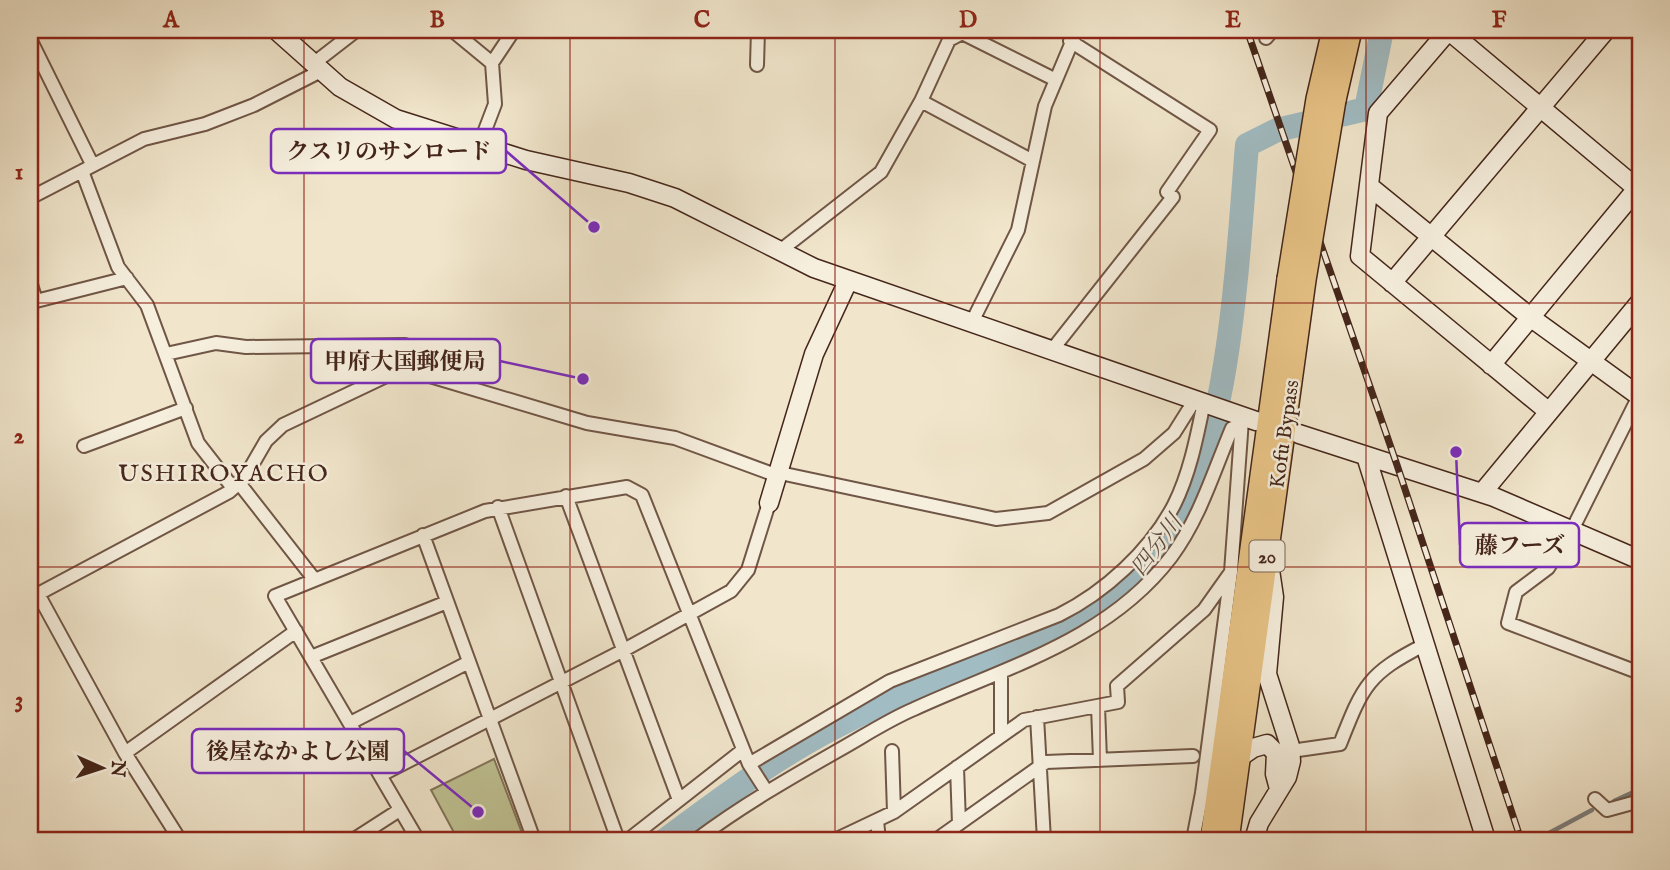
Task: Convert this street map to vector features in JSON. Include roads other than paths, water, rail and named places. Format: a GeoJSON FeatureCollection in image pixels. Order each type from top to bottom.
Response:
{"type":"FeatureCollection","features":[{"type":"Feature","properties":{"kind":"highway","name":"Kofu Bypass"},"geometry":{"type":"LineString","coordinates":[[1223,837],[1215,809],[1326,99],[1333,30]]}},
{"type":"Feature","properties":{"kind":"highway","name":"Kofu Bypass"},"geometry":{"type":"LineString","coordinates":[[1326,99],[1351,30]]}},
{"type":"Feature","properties":{"kind":"highway","name":"Kofu Bypass"},"geometry":{"type":"LineString","coordinates":[[1223,837],[1240,757],[1267,555],[1296,280]]}},
{"type":"Feature","properties":{"kind":"street"},"geometry":{"type":"LineString","coordinates":[[276,30],[340,87],[396,119],[526,160],[629,183],[676,198],[814,268],[971,324],[1200,400],[1242,419]]}},
{"type":"Feature","properties":{"kind":"street"},"geometry":{"type":"LineString","coordinates":[[30,198],[144,139],[205,124],[254,105],[317,67],[357,30]]}},
{"type":"Feature","properties":{"kind":"street"},"geometry":{"type":"LineString","coordinates":[[452,30],[492,63]]}},
{"type":"Feature","properties":{"kind":"street"},"geometry":{"type":"LineString","coordinates":[[479,146],[495,104],[492,63],[514,30]]}},
{"type":"Feature","properties":{"kind":"street"},"geometry":{"type":"LineString","coordinates":[[757,65],[758,30]]}},
{"type":"Feature","properties":{"kind":"street"},"geometry":{"type":"LineString","coordinates":[[1491,365],[1639,188],[1448,30],[1378,113],[1360,256],[1491,365],[1549,412]]}},
{"type":"Feature","properties":{"kind":"street"},"geometry":{"type":"LineString","coordinates":[[1392,283],[1606,30]]}},
{"type":"Feature","properties":{"kind":"street"},"geometry":{"type":"LineString","coordinates":[[781,250],[881,172],[921,101],[949,40],[966,32],[1054,79]]}},
{"type":"Feature","properties":{"kind":"street"},"geometry":{"type":"LineString","coordinates":[[971,324],[1018,230],[1031,160],[1054,79],[1074,35],[1210,130],[1167,192],[1173,197],[1052,350]]}},
{"type":"Feature","properties":{"kind":"street"},"geometry":{"type":"LineString","coordinates":[[30,39],[87,168],[118,267],[148,305],[198,443],[314,579]]}},
{"type":"Feature","properties":{"kind":"street"},"geometry":{"type":"LineString","coordinates":[[921,101],[1031,160]]}},
{"type":"Feature","properties":{"kind":"street"},"geometry":{"type":"LineString","coordinates":[[1369,186],[1530,317],[1640,395],[1572,530],[1548,568],[1516,593],[1508,623],[1640,673]]}},
{"type":"Feature","properties":{"kind":"street"},"geometry":{"type":"LineString","coordinates":[[30,281],[36,301],[127,278]]}},
{"type":"Feature","properties":{"kind":"street"},"geometry":{"type":"LineString","coordinates":[[381,775],[624,650],[731,591],[740,582],[748,570],[779,475],[814,354],[848,281]]}},
{"type":"Feature","properties":{"kind":"street"},"geometry":{"type":"LineString","coordinates":[[1482,493],[1640,302]]}},
{"type":"Feature","properties":{"kind":"street"},"geometry":{"type":"LineString","coordinates":[[166,354],[216,343],[246,347],[405,345],[403,368]]}},
{"type":"Feature","properties":{"kind":"street"},"geometry":{"type":"LineString","coordinates":[[197,840],[179,840],[125,753],[34,594],[236,486],[266,441],[283,425],[403,368],[587,424],[675,438],[779,475],[996,519],[1048,513],[1144,459],[1174,433],[1200,400]]}},
{"type":"Feature","properties":{"kind":"street"},"geometry":{"type":"LineString","coordinates":[[750,766],[890,681],[1059,615],[1080,604],[1111,580],[1149,543],[1174,505],[1193,453],[1200,400]]}},
{"type":"Feature","properties":{"kind":"street"},"geometry":{"type":"LineString","coordinates":[[84,446],[186,408]]}},
{"type":"Feature","properties":{"kind":"street"},"geometry":{"type":"LineString","coordinates":[[1193,840],[1202,793],[1231,572],[1242,419]]}},
{"type":"Feature","properties":{"kind":"street"},"geometry":{"type":"LineString","coordinates":[[696,840],[765,790],[911,710],[1057,649],[1103,622],[1138,593],[1170,557],[1196,518],[1232,428],[1242,419]]}},
{"type":"Feature","properties":{"kind":"street"},"geometry":{"type":"LineString","coordinates":[[1299,434],[1482,493],[1640,560]]}},
{"type":"Feature","properties":{"kind":"street"},"geometry":{"type":"LineString","coordinates":[[1366,456],[1486,840]]}},
{"type":"Feature","properties":{"kind":"street"},"geometry":{"type":"LineString","coordinates":[[418,840],[398,811],[381,775],[275,596],[498,507],[627,487],[636,489],[642,495],[743,750],[765,790]]}},
{"type":"Feature","properties":{"kind":"street"},"geometry":{"type":"LineString","coordinates":[[566,496],[679,800]]}},
{"type":"Feature","properties":{"kind":"street"},"geometry":{"type":"LineString","coordinates":[[498,507],[618,840]]}},
{"type":"Feature","properties":{"kind":"street"},"geometry":{"type":"LineString","coordinates":[[423,535],[534,840]]}},
{"type":"Feature","properties":{"kind":"street"},"geometry":{"type":"LineString","coordinates":[[1254,840],[1259,823],[1279,789],[1291,761],[1290,746],[1266,674],[1274,597],[1267,555]]}},
{"type":"Feature","properties":{"kind":"street"},"geometry":{"type":"LineString","coordinates":[[835,840],[894,812],[1024,720],[1118,702],[1117,685],[1204,610],[1231,572]]}},
{"type":"Feature","properties":{"kind":"street"},"geometry":{"type":"LineString","coordinates":[[311,656],[447,602]]}},
{"type":"Feature","properties":{"kind":"street"},"geometry":{"type":"LineString","coordinates":[[125,753],[296,631]]}},
{"type":"Feature","properties":{"kind":"street"},"geometry":{"type":"LineString","coordinates":[[1298,750],[1340,744],[1355,706],[1372,677],[1386,665],[1424,645]]}},
{"type":"Feature","properties":{"kind":"street"},"geometry":{"type":"LineString","coordinates":[[350,723],[469,662]]}},
{"type":"Feature","properties":{"kind":"street"},"geometry":{"type":"LineString","coordinates":[[1001,672],[1002,736]]}},
{"type":"Feature","properties":{"kind":"street"},"geometry":{"type":"LineString","coordinates":[[1098,706],[1100,760]]}},
{"type":"Feature","properties":{"kind":"street"},"geometry":{"type":"LineString","coordinates":[[1037,717],[1044,840]]}},
{"type":"Feature","properties":{"kind":"street"},"geometry":{"type":"LineString","coordinates":[[1240,757],[1253,748],[1267,744],[1276,753],[1275,774],[1279,789]]}},
{"type":"Feature","properties":{"kind":"street"},"geometry":{"type":"LineString","coordinates":[[628,840],[743,750]]}},
{"type":"Feature","properties":{"kind":"street"},"geometry":{"type":"LineString","coordinates":[[892,751],[894,812]]}},
{"type":"Feature","properties":{"kind":"street"},"geometry":{"type":"LineString","coordinates":[[936,840],[1046,762],[1193,756]]}},
{"type":"Feature","properties":{"kind":"street"},"geometry":{"type":"LineString","coordinates":[[957,767],[959,824]]}},
{"type":"Feature","properties":{"kind":"street"},"geometry":{"type":"LineString","coordinates":[[1595,799],[1607,810],[1640,801]]}},
{"type":"Feature","properties":{"kind":"street"},"geometry":{"type":"LineString","coordinates":[[354,840],[398,811]]}},
{"type":"Feature","properties":{"kind":"street"},"geometry":{"type":"LineString","coordinates":[[877,821],[879,840]]}},
{"type":"Feature","properties":{"kind":"waterway","name":"四分川"},"geometry":{"type":"LineString","coordinates":[[665,840],[748,780],[814,738],[899,695],[1026,642],[1085,613],[1112,595],[1159,549],[1179,518],[1196,480],[1221,388],[1235,286],[1247,145],[1277,130],[1366,109],[1382,30]]}},
{"type":"Feature","properties":{"kind":"waterway"},"geometry":{"type":"LineString","coordinates":[[1614,801],[1640,789]]}},
{"type":"Feature","properties":{"kind":"waterway"},"geometry":{"type":"LineString","coordinates":[[1536,840],[1592,810]]}},
{"type":"Feature","properties":{"kind":"railway"},"geometry":{"type":"LineString","coordinates":[[1247,30],[1397,465],[1521,840]]}},
{"type":"Feature","properties":{"kind":"place","name":"クスリのサンロード"},"geometry":{"type":"Point","coordinates":[594,227]}},
{"type":"Feature","properties":{"kind":"place","name":"甲府大国郵便局"},"geometry":{"type":"Point","coordinates":[583,379]}},
{"type":"Feature","properties":{"kind":"place","name":"藤フーズ"},"geometry":{"type":"Point","coordinates":[1456,452]}},
{"type":"Feature","properties":{"kind":"place","name":"後屋なかよし公園"},"geometry":{"type":"Point","coordinates":[478,812]}},
{"type":"Feature","properties":{"kind":"district","name":"USHIROYACHO"},"geometry":{"type":"Point","coordinates":[224,473]}}]}
